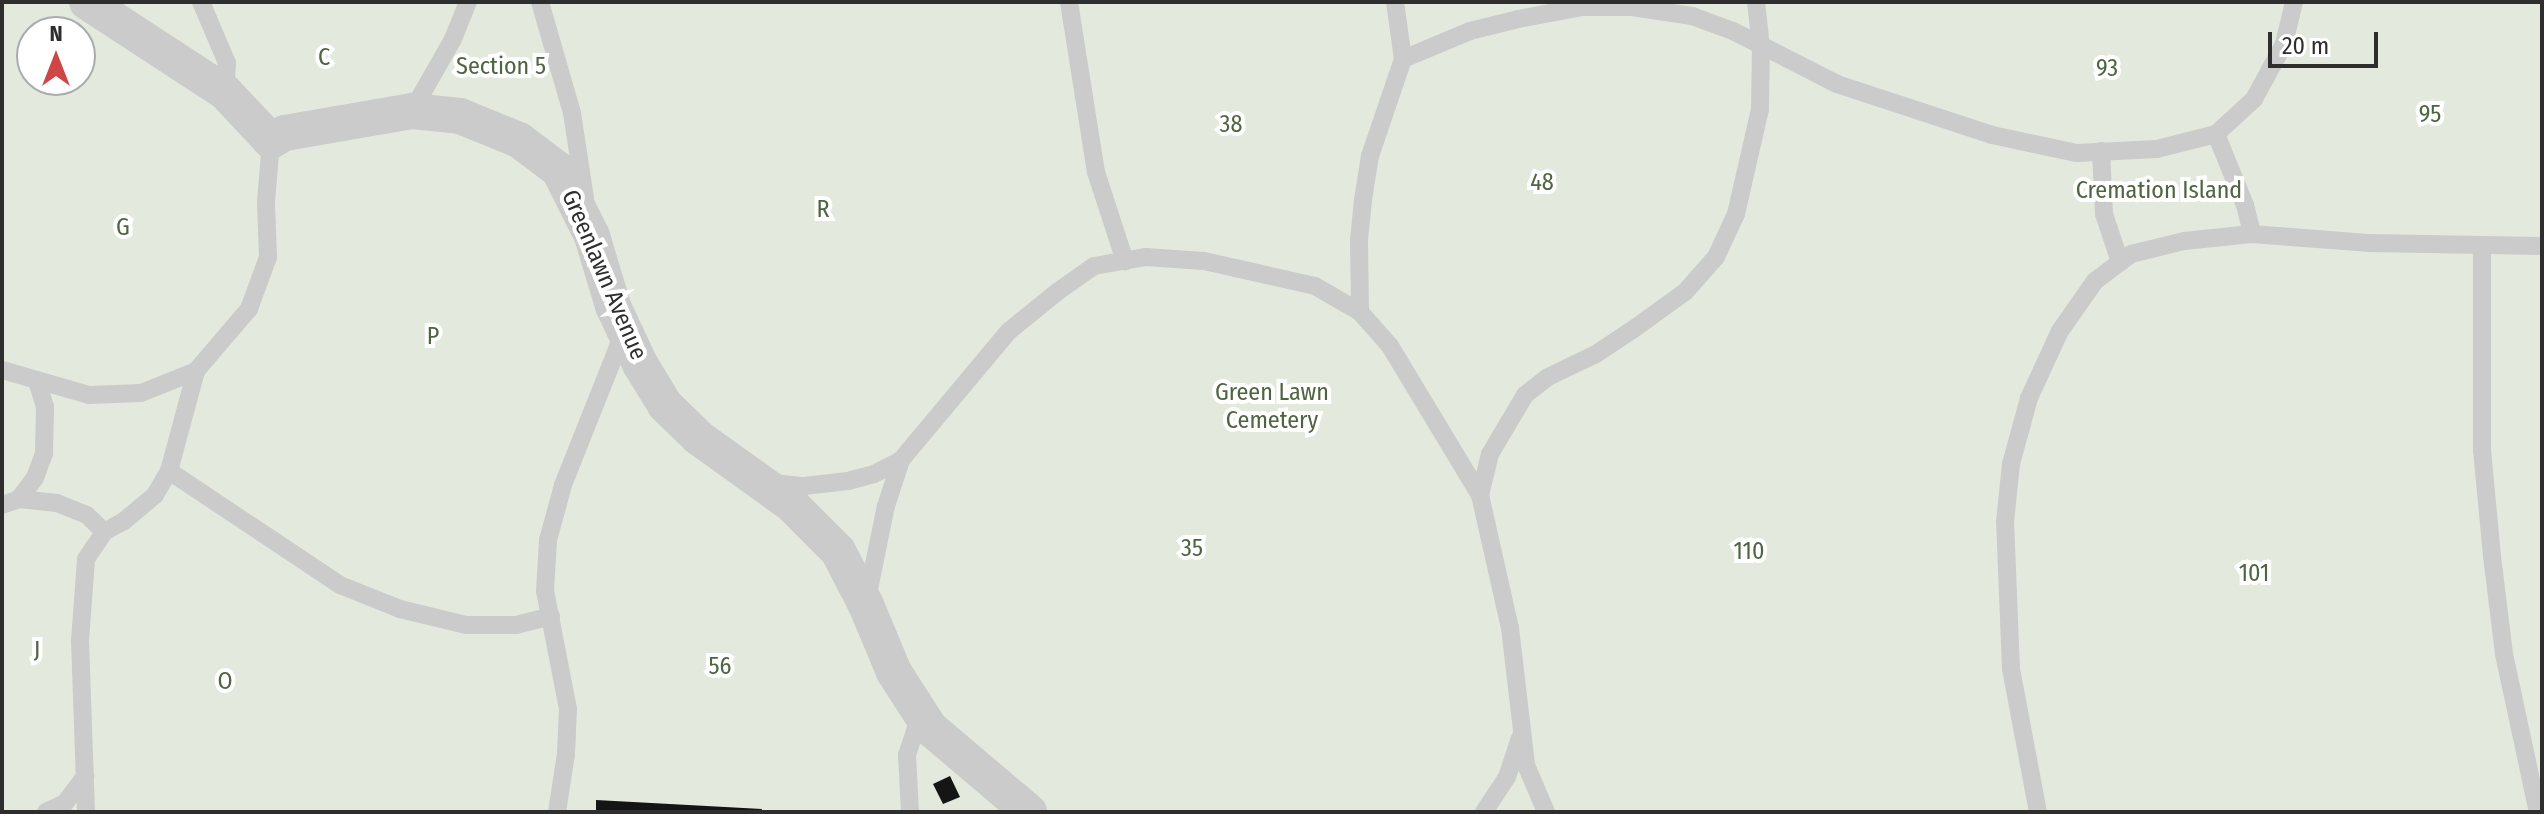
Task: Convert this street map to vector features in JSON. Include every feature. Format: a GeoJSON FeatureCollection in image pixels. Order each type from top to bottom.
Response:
{"type":"FeatureCollection","features":[{"type":"Feature","properties":{"kind":"street"},"geometry":{"type":"LineString","coordinates":[[87,2],[225,92],[271,141]]}},
{"type":"Feature","properties":{"kind":"street","name":"Greenlawn Avenue"},"geometry":{"type":"LineString","coordinates":[[271,141],[285,133],[412,111],[460,116],[519,140],[559,170],[592,236],[625,331],[665,405],[699,438],[791,504],[838,551],[866,605],[894,672],[930,728],[1029,812]]}},
{"type":"Feature","properties":{"kind":"lane"},"geometry":{"type":"LineString","coordinates":[[201,2],[227,63],[225,92]]}},
{"type":"Feature","properties":{"kind":"lane"},"geometry":{"type":"LineString","coordinates":[[412,111],[453,39],[468,2]]}},
{"type":"Feature","properties":{"kind":"lane"},"geometry":{"type":"LineString","coordinates":[[540,2],[572,113],[592,236]]}},
{"type":"Feature","properties":{"kind":"lane"},"geometry":{"type":"LineString","coordinates":[[1069,2],[1096,172],[1125,261]]}},
{"type":"Feature","properties":{"kind":"lane"},"geometry":{"type":"LineString","coordinates":[[1360,312],[1359,240],[1365,185],[1370,156],[1403,59],[1395,2]]}},
{"type":"Feature","properties":{"kind":"lane"},"geometry":{"type":"LineString","coordinates":[[1480,495],[1490,454],[1525,395],[1548,377],[1596,354],[1685,292],[1716,257],[1736,214],[1760,109],[1761,47],[1756,2]]}},
{"type":"Feature","properties":{"kind":"lane"},"geometry":{"type":"LineString","coordinates":[[1403,59],[1470,31],[1518,19],[1583,7],[1636,4],[1692,16],[1837,84],[2007,138],[2077,153],[2157,149],[2216,134],[2254,99],[2284,44],[2294,2]]}},
{"type":"Feature","properties":{"kind":"lane"},"geometry":{"type":"LineString","coordinates":[[2216,134],[2245,205],[2252,234]]}},
{"type":"Feature","properties":{"kind":"lane"},"geometry":{"type":"LineString","coordinates":[[86,812],[80,641],[86,559],[104,532],[124,521],[155,495],[169,471],[196,371],[249,309],[268,257],[266,202],[271,141]]}},
{"type":"Feature","properties":{"kind":"lane"},"geometry":{"type":"LineString","coordinates":[[2101,151],[2104,214],[2120,262]]}},
{"type":"Feature","properties":{"kind":"lane"},"geometry":{"type":"LineString","coordinates":[[2038,812],[2011,669],[2005,522],[2011,464],[2029,398],[2060,331],[2095,281],[2131,254],[2184,241],[2252,234],[2368,243],[2542,246]]}},
{"type":"Feature","properties":{"kind":"lane"},"geometry":{"type":"LineString","coordinates":[[2482,245],[2482,450],[2489,525],[2504,654],[2538,812]]}},
{"type":"Feature","properties":{"kind":"lane"},"geometry":{"type":"LineString","coordinates":[[866,605],[886,506],[901,460],[1009,331],[1094,266],[1146,257],[1204,261],[1264,272],[1315,286],[1360,312],[1390,346],[1480,495],[1510,628],[1526,765],[1546,812]]}},
{"type":"Feature","properties":{"kind":"lane"},"geometry":{"type":"LineString","coordinates":[[557,812],[566,754],[568,709],[545,591],[548,540],[563,485],[625,331]]}},
{"type":"Feature","properties":{"kind":"lane"},"geometry":{"type":"LineString","coordinates":[[2,370],[89,395],[141,393],[196,371]]}},
{"type":"Feature","properties":{"kind":"lane"},"geometry":{"type":"LineString","coordinates":[[10,502],[35,478],[44,453],[45,407],[37,380]]}},
{"type":"Feature","properties":{"kind":"lane"},"geometry":{"type":"LineString","coordinates":[[763,482],[804,486],[848,481],[874,474],[901,460]]}},
{"type":"Feature","properties":{"kind":"lane"},"geometry":{"type":"LineString","coordinates":[[169,471],[340,585],[400,609],[466,625],[516,625],[551,616]]}},
{"type":"Feature","properties":{"kind":"lane"},"geometry":{"type":"LineString","coordinates":[[10,502],[57,503],[87,515],[104,532]]}},
{"type":"Feature","properties":{"kind":"lane"},"geometry":{"type":"LineString","coordinates":[[910,812],[907,755],[921,713]]}},
{"type":"Feature","properties":{"kind":"lane"},"geometry":{"type":"LineString","coordinates":[[1484,812],[1507,777],[1522,731]]}},
{"type":"Feature","properties":{"kind":"lane"},"geometry":{"type":"LineString","coordinates":[[46,812],[65,803],[85,776]]}},
{"type":"Feature","properties":{"kind":"green space","name":"Green Lawn Cemetery"},"geometry":{"type":"Polygon","coordinates":[[[2,2],[2542,2],[2542,812],[2,812],[2,2]]]}},
{"type":"Feature","properties":{"kind":"building"},"geometry":{"type":"Polygon","coordinates":[[[950,776],[960,797],[943,804],[933,784],[950,776]]]}},
{"type":"Feature","properties":{"kind":"building"},"geometry":{"type":"Polygon","coordinates":[[[596,800],[762,809],[761,812],[596,812],[596,800]]]}},
{"type":"Feature","properties":{"kind":"park label","name":"C"},"geometry":{"type":"Point","coordinates":[324,58]}},
{"type":"Feature","properties":{"kind":"park label","name":"Section 5"},"geometry":{"type":"Point","coordinates":[501,67]}},
{"type":"Feature","properties":{"kind":"park label","name":"93"},"geometry":{"type":"Point","coordinates":[2107,69]}},
{"type":"Feature","properties":{"kind":"park label","name":"95"},"geometry":{"type":"Point","coordinates":[2430,115]}},
{"type":"Feature","properties":{"kind":"park label","name":"38"},"geometry":{"type":"Point","coordinates":[1231,125]}},
{"type":"Feature","properties":{"kind":"park label","name":"48"},"geometry":{"type":"Point","coordinates":[1542,183]}},
{"type":"Feature","properties":{"kind":"park label","name":"Cremation Island"},"geometry":{"type":"Point","coordinates":[2159,191]}},
{"type":"Feature","properties":{"kind":"park label","name":"R"},"geometry":{"type":"Point","coordinates":[823,210]}},
{"type":"Feature","properties":{"kind":"park label","name":"G"},"geometry":{"type":"Point","coordinates":[123,228]}},
{"type":"Feature","properties":{"kind":"park label","name":"P"},"geometry":{"type":"Point","coordinates":[433,337]}},
{"type":"Feature","properties":{"kind":"park label","name":"35"},"geometry":{"type":"Point","coordinates":[1192,549]}},
{"type":"Feature","properties":{"kind":"park label","name":"110"},"geometry":{"type":"Point","coordinates":[1749,552]}},
{"type":"Feature","properties":{"kind":"park label","name":"101"},"geometry":{"type":"Point","coordinates":[2254,574]}},
{"type":"Feature","properties":{"kind":"park label","name":"J"},"geometry":{"type":"Point","coordinates":[37,651]}},
{"type":"Feature","properties":{"kind":"park label","name":"56"},"geometry":{"type":"Point","coordinates":[720,667]}},
{"type":"Feature","properties":{"kind":"park label","name":"O"},"geometry":{"type":"Point","coordinates":[225,682]}}]}
